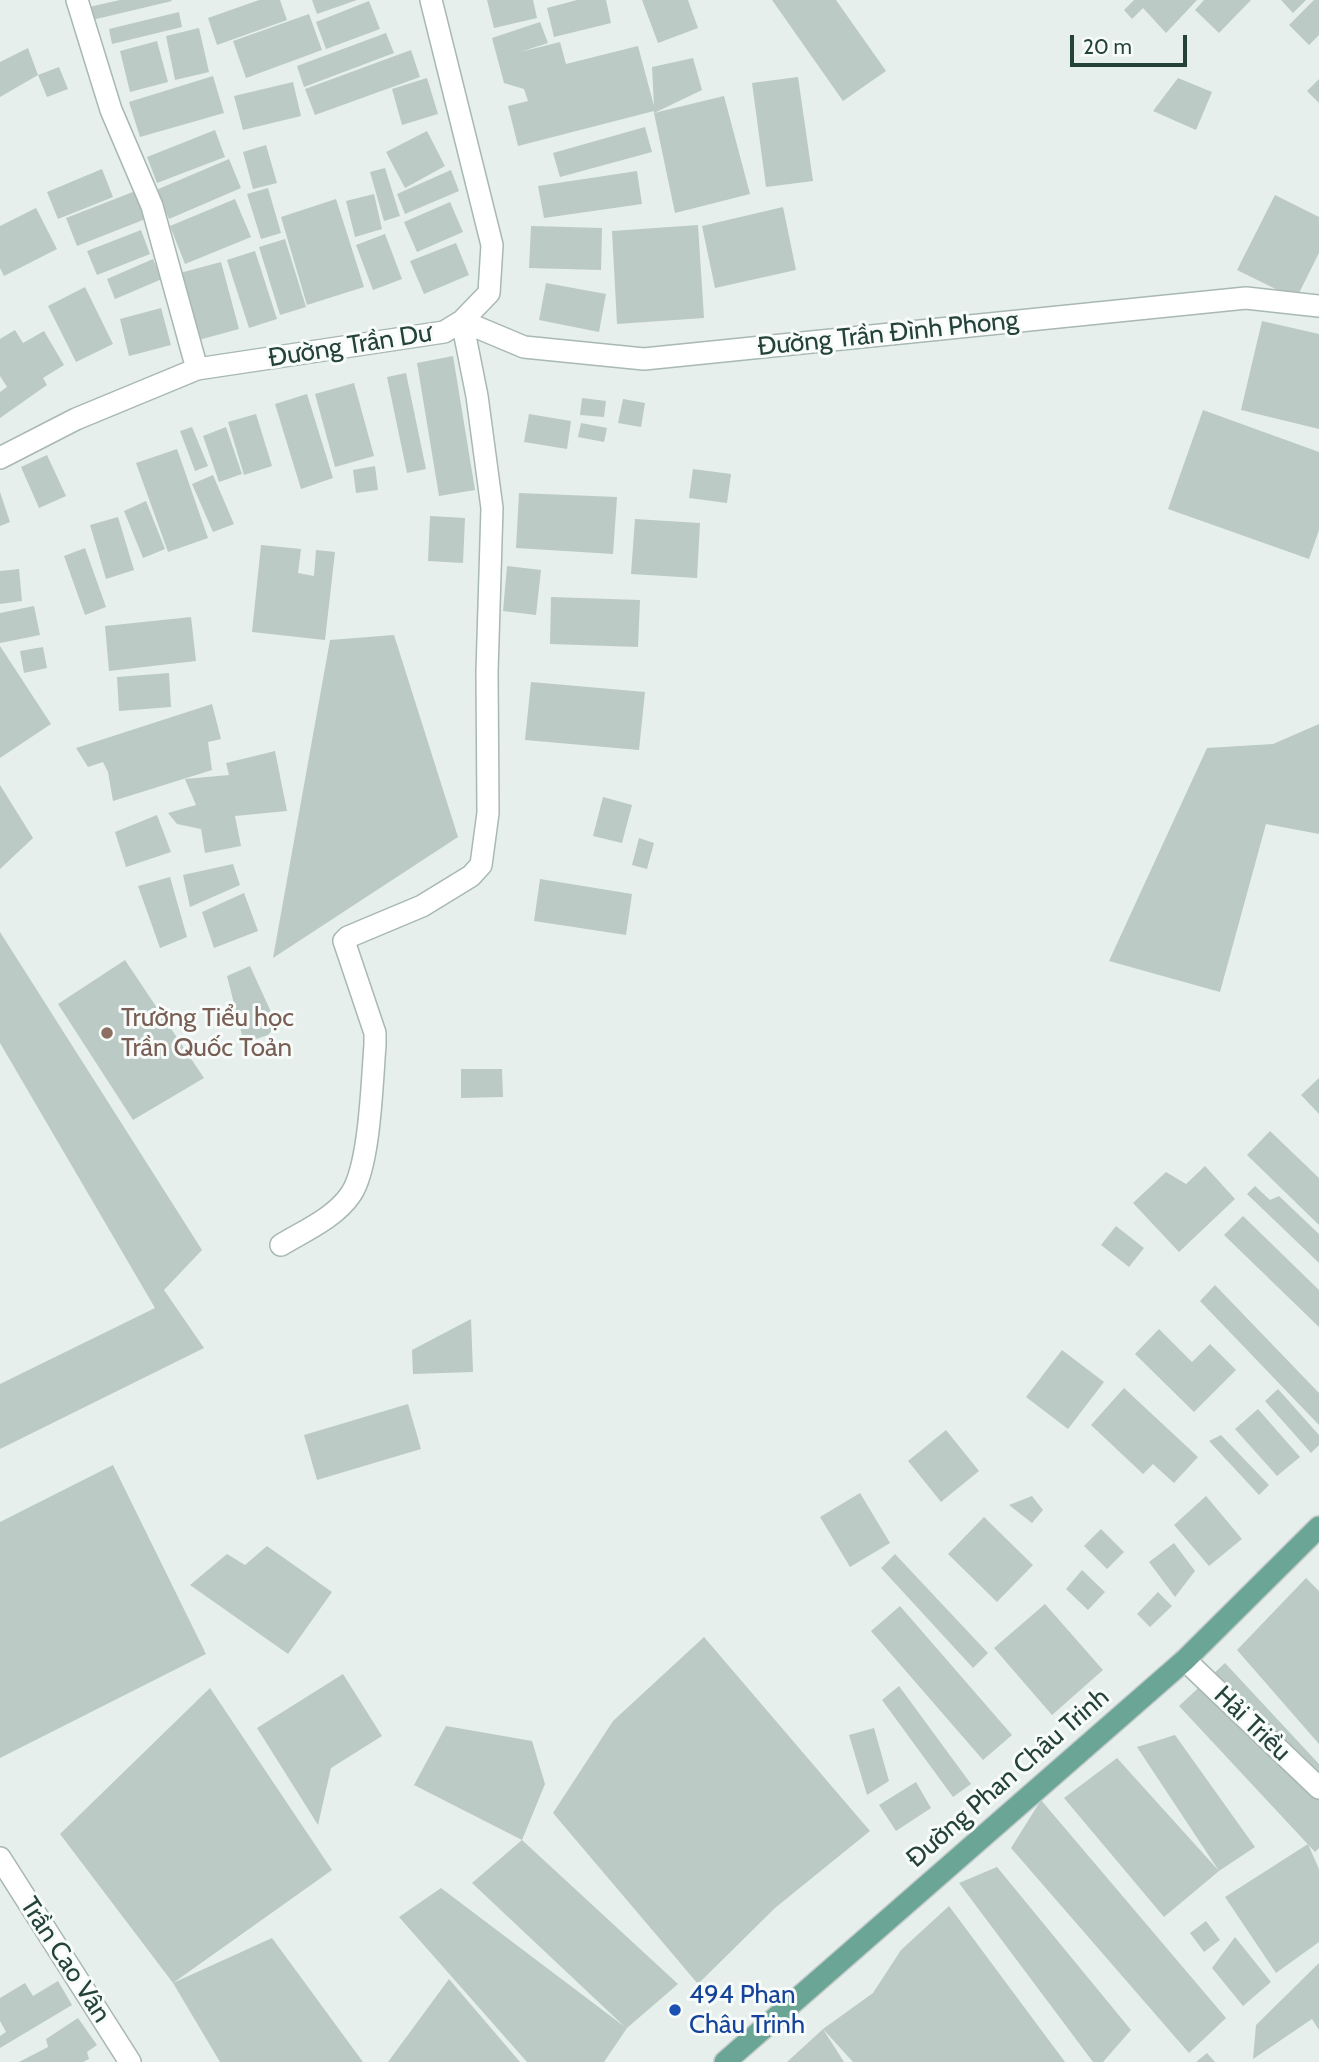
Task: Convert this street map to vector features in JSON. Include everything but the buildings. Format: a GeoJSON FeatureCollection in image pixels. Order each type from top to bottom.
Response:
{"type":"FeatureCollection","features":[{"type":"Feature","properties":{"kind":"main road","name":"Đường Phan Châu Trinh"},"geometry":{"type":"LineString","coordinates":[[725,2062],[1185,1660],[1319,1527]]}},
{"type":"Feature","properties":{"kind":"street"},"geometry":{"type":"LineString","coordinates":[[78,0],[111,110],[152,206],[197,369]]}},
{"type":"Feature","properties":{"kind":"street","name":"Đường Trần Dư"},"geometry":{"type":"LineString","coordinates":[[0,458],[76,419],[197,369],[444,332],[462,321],[489,293],[492,245],[431,0]]}},
{"type":"Feature","properties":{"kind":"street","name":"Đường Trần Đình Phong"},"geometry":{"type":"LineString","coordinates":[[462,321],[524,347],[645,359],[1246,298],[1319,306]]}},
{"type":"Feature","properties":{"kind":"street"},"geometry":{"type":"LineString","coordinates":[[281,1245],[329,1216],[351,1195],[365,1158],[375,1033],[344,941],[422,906],[471,876],[481,865],[488,813],[487,672],[492,508],[477,396],[462,321]]}},
{"type":"Feature","properties":{"kind":"street","name":"Hải Triều"},"geometry":{"type":"LineString","coordinates":[[1185,1660],[1319,1788]]}},
{"type":"Feature","properties":{"kind":"street","name":"Trần Cao Vân"},"geometry":{"type":"LineString","coordinates":[[0,1858],[130,2062]]}},
{"type":"Feature","properties":{"kind":"place","name":"Trường Tiểu học Trần Quốc Toản"},"geometry":{"type":"Point","coordinates":[107,1033]}},
{"type":"Feature","properties":{"kind":"place","name":"494 Phan Châu Trinh"},"geometry":{"type":"Point","coordinates":[675,2010]}}]}
